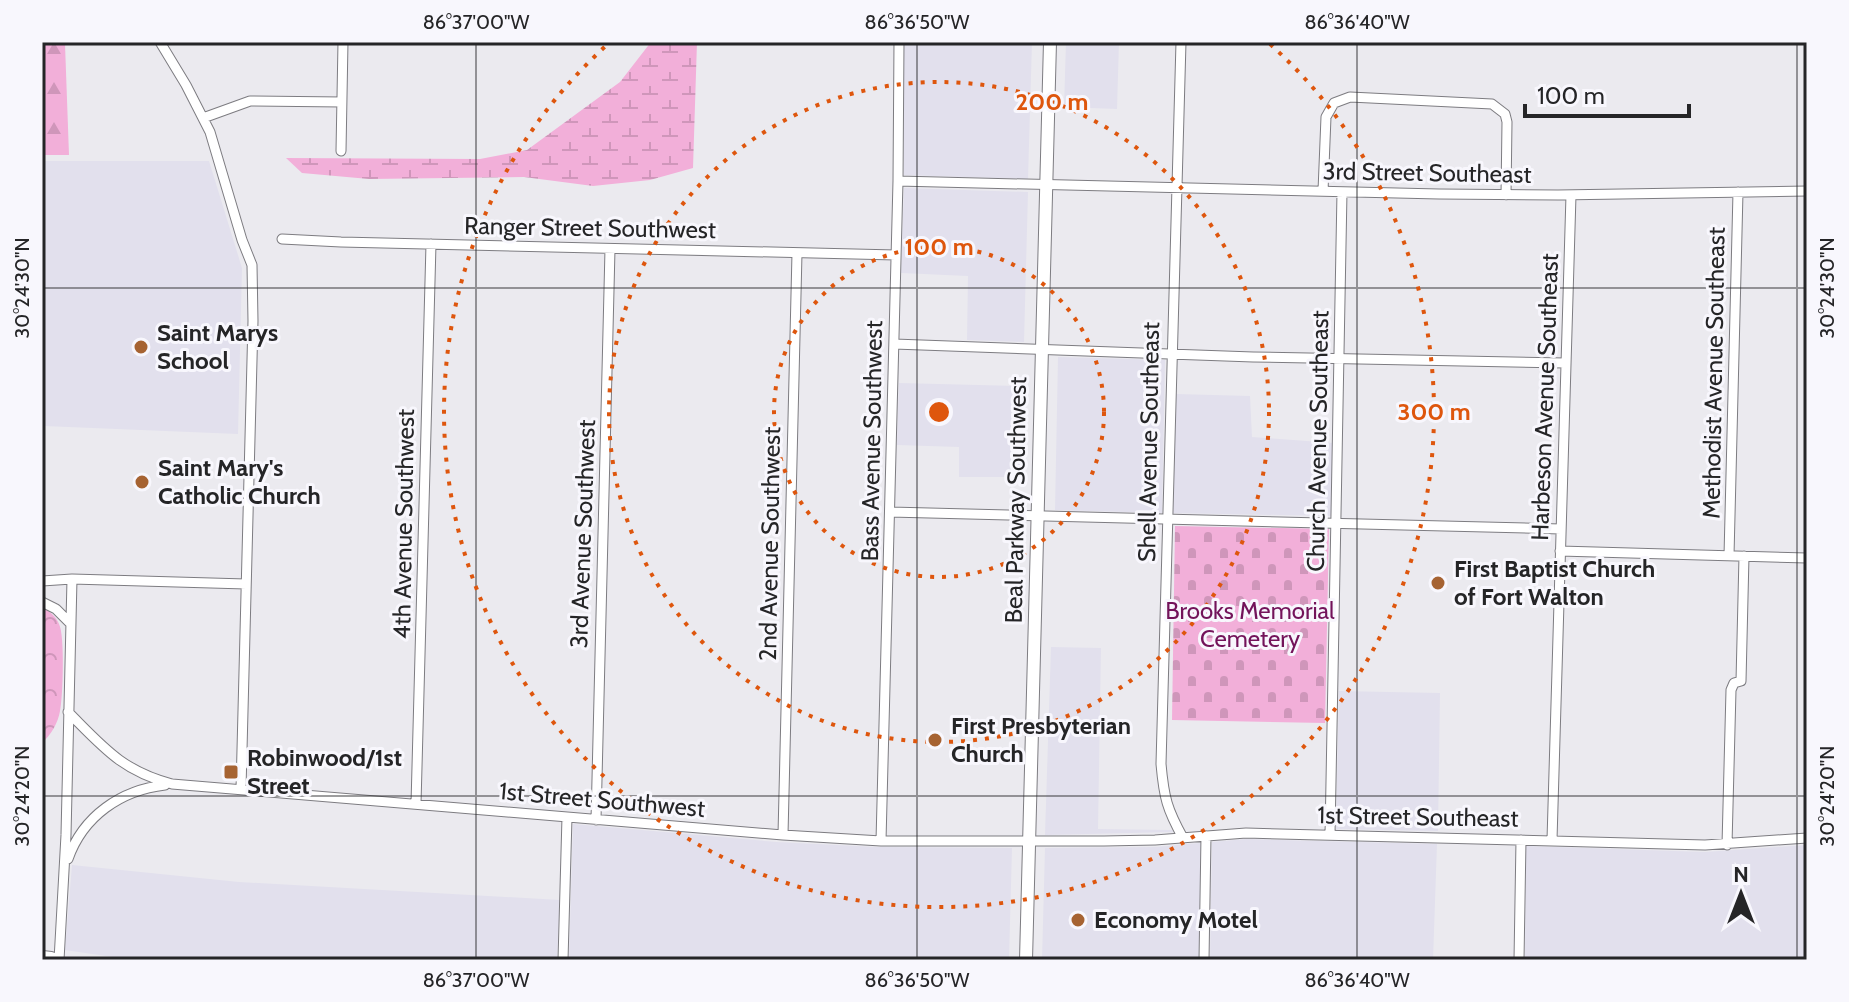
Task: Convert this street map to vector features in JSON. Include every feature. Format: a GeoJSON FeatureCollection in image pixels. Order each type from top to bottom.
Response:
{"type":"FeatureCollection","features":[{"type":"Feature","properties":{"kind":"highway"},"geometry":{"type":"LineString","coordinates":[[42,959],[51,960]]}},
{"type":"Feature","properties":{"kind":"main road","name":"Beal Parkway Southwest"},"geometry":{"type":"LineString","coordinates":[[1026,960],[1050,42]]}},
{"type":"Feature","properties":{"kind":"street"},"geometry":{"type":"LineString","coordinates":[[160,42],[210,132],[252,265],[253,334],[241,789]]}},
{"type":"Feature","properties":{"kind":"street"},"geometry":{"type":"LineString","coordinates":[[341,151],[343,42]]}},
{"type":"Feature","properties":{"kind":"street","name":"Bass Avenue Southwest"},"geometry":{"type":"LineString","coordinates":[[881,841],[899,42]]}},
{"type":"Feature","properties":{"kind":"street","name":"Shell Avenue Southeast"},"geometry":{"type":"LineString","coordinates":[[1181,42],[1161,764],[1169,813],[1183,838]]}},
{"type":"Feature","properties":{"kind":"street"},"geometry":{"type":"LineString","coordinates":[[1323,191],[1326,117],[1334,103],[1350,97],[1492,104],[1505,114],[1507,122],[1506,195]]}},
{"type":"Feature","properties":{"kind":"street"},"geometry":{"type":"LineString","coordinates":[[203,118],[250,101],[342,102]]}},
{"type":"Feature","properties":{"kind":"street","name":"3rd Street Southeast"},"geometry":{"type":"LineString","coordinates":[[898,181],[1506,195],[1807,191]]}},
{"type":"Feature","properties":{"kind":"street","name":"Church Avenue Southeast"},"geometry":{"type":"LineString","coordinates":[[1330,835],[1342,192]]}},
{"type":"Feature","properties":{"kind":"street","name":"Methodist Avenue Southeast"},"geometry":{"type":"LineString","coordinates":[[1729,556],[1738,192]]}},
{"type":"Feature","properties":{"kind":"street","name":"Harbeson Avenue Southeast"},"geometry":{"type":"LineString","coordinates":[[1552,840],[1571,195]]}},
{"type":"Feature","properties":{"kind":"street","name":"Ranger Street Southwest"},"geometry":{"type":"LineString","coordinates":[[282,239],[896,255]]}},
{"type":"Feature","properties":{"kind":"street","name":"4th Avenue Southwest"},"geometry":{"type":"LineString","coordinates":[[416,804],[431,244]]}},
{"type":"Feature","properties":{"kind":"street","name":"3rd Avenue Southwest"},"geometry":{"type":"LineString","coordinates":[[596,820],[610,249]]}},
{"type":"Feature","properties":{"kind":"street","name":"2nd Avenue Southwest"},"geometry":{"type":"LineString","coordinates":[[783,835],[797,253]]}},
{"type":"Feature","properties":{"kind":"street"},"geometry":{"type":"LineString","coordinates":[[894,344],[1565,363]]}},
{"type":"Feature","properties":{"kind":"street"},"geometry":{"type":"LineString","coordinates":[[890,512],[1561,529]]}},
{"type":"Feature","properties":{"kind":"street"},"geometry":{"type":"LineString","coordinates":[[1560,551],[1807,558]]}},
{"type":"Feature","properties":{"kind":"street"},"geometry":{"type":"LineString","coordinates":[[1727,845],[1731,690],[1734,683],[1741,681],[1744,556]]}},
{"type":"Feature","properties":{"kind":"street"},"geometry":{"type":"LineString","coordinates":[[42,581],[72,579],[246,584]]}},
{"type":"Feature","properties":{"kind":"street"},"geometry":{"type":"LineString","coordinates":[[59,960],[65,868],[72,579]]}},
{"type":"Feature","properties":{"kind":"street"},"geometry":{"type":"LineString","coordinates":[[42,602],[56,609],[70,623]]}},
{"type":"Feature","properties":{"kind":"street","name":"1st Street Southwest"},"geometry":{"type":"LineString","coordinates":[[68,712],[126,765],[143,775],[172,784],[783,835],[881,841],[1029,841]]}},
{"type":"Feature","properties":{"kind":"street","name":"1st Street Southwest"},"geometry":{"type":"LineString","coordinates":[[65,868],[82,832],[105,807],[143,789],[172,784]]}},
{"type":"Feature","properties":{"kind":"street"},"geometry":{"type":"LineString","coordinates":[[563,960],[567,817]]}},
{"type":"Feature","properties":{"kind":"street","name":"1st Street Southeast"},"geometry":{"type":"LineString","coordinates":[[1029,841],[1129,841],[1246,833],[1727,845],[1807,838]]}},
{"type":"Feature","properties":{"kind":"street"},"geometry":{"type":"LineString","coordinates":[[1204,960],[1206,836]]}},
{"type":"Feature","properties":{"kind":"street"},"geometry":{"type":"LineString","coordinates":[[1519,960],[1521,840]]}},
{"type":"Feature","properties":{"kind":"shaded area"},"geometry":{"type":"Polygon","coordinates":[[[904,42],[1032,42],[1028,179],[904,175],[904,42]]]}},
{"type":"Feature","properties":{"kind":"shaded area"},"geometry":{"type":"Polygon","coordinates":[[[1066,42],[1119,42],[1117,109],[1064,107],[1066,42]]]}},
{"type":"Feature","properties":{"kind":"shaded area","name":"Saint Marys School"},"geometry":{"type":"Polygon","coordinates":[[[42,161],[209,161],[242,268],[238,434],[44,426],[42,453],[42,161]]]}},
{"type":"Feature","properties":{"kind":"shaded area"},"geometry":{"type":"Polygon","coordinates":[[[904,188],[1028,192],[1024,342],[967,340],[968,276],[901,273],[904,188]]]}},
{"type":"Feature","properties":{"kind":"shaded area"},"geometry":{"type":"Polygon","coordinates":[[[1058,357],[1165,360],[1162,513],[1055,510],[1058,357]]]}},
{"type":"Feature","properties":{"kind":"shaded area"},"geometry":{"type":"Polygon","coordinates":[[[899,383],[1023,386],[1020,477],[959,477],[959,447],[897,445],[899,383]]]}},
{"type":"Feature","properties":{"kind":"shaded area"},"geometry":{"type":"Polygon","coordinates":[[[1176,394],[1250,396],[1252,437],[1333,443],[1331,516],[1173,513],[1176,394]]]}},
{"type":"Feature","properties":{"kind":"shaded area"},"geometry":{"type":"Polygon","coordinates":[[[1051,647],[1101,648],[1098,829],[1173,832],[1045,835],[1051,647]]]}},
{"type":"Feature","properties":{"kind":"shaded area"},"geometry":{"type":"Polygon","coordinates":[[[1339,691],[1440,693],[1438,831],[1336,829],[1339,691]]]}},
{"type":"Feature","properties":{"kind":"shaded area"},"geometry":{"type":"Polygon","coordinates":[[[573,824],[777,842],[876,847],[1012,848],[1009,960],[569,960],[573,824]]]}},
{"type":"Feature","properties":{"kind":"shaded area"},"geometry":{"type":"Polygon","coordinates":[[[1246,839],[1437,844],[1433,960],[1210,960],[1212,842],[1246,839]]]}},
{"type":"Feature","properties":{"kind":"shaded area"},"geometry":{"type":"Polygon","coordinates":[[[1201,843],[1199,960],[1042,960],[1045,848],[1155,847],[1201,843]]]}},
{"type":"Feature","properties":{"kind":"shaded area"},"geometry":{"type":"Polygon","coordinates":[[[1807,845],[1807,960],[1525,960],[1526,846],[1705,852],[1807,845]]]}},
{"type":"Feature","properties":{"kind":"shaded area"},"geometry":{"type":"Polygon","coordinates":[[[72,865],[239,882],[560,900],[557,960],[133,960],[65,950],[72,865]]]}},
{"type":"Feature","properties":{"kind":"green space"},"geometry":{"type":"Polygon","coordinates":[[[42,42],[65,44],[69,155],[42,155],[42,42]]]}},
{"type":"Feature","properties":{"kind":"green space"},"geometry":{"type":"Polygon","coordinates":[[[651,42],[697,42],[693,168],[650,180],[593,186],[524,177],[369,179],[302,173],[286,158],[480,159],[527,150],[620,82],[651,42]]]}},
{"type":"Feature","properties":{"kind":"green space","name":"Brooks Memorial Cemetery"},"geometry":{"type":"Polygon","coordinates":[[[1175,526],[1329,529],[1325,723],[1172,720],[1175,526]]]}},
{"type":"Feature","properties":{"kind":"green space"},"geometry":{"type":"Polygon","coordinates":[[[42,607],[59,624],[63,667],[59,715],[54,728],[42,743],[42,607]]]}},
{"type":"Feature","properties":{"kind":"place","name":"Saint Marys School"},"geometry":{"type":"Point","coordinates":[141,347]}},
{"type":"Feature","properties":{"kind":"place","name":"Saint Mary's Catholic Church"},"geometry":{"type":"Point","coordinates":[142,482]}},
{"type":"Feature","properties":{"kind":"place","name":"First Baptist Church of Fort Walton"},"geometry":{"type":"Point","coordinates":[1438,583]}},
{"type":"Feature","properties":{"kind":"place","name":"First Presbyterian Church"},"geometry":{"type":"Point","coordinates":[935,740]}},
{"type":"Feature","properties":{"kind":"place","name":"Robinwood/1st Street"},"geometry":{"type":"Point","coordinates":[231,772]}},
{"type":"Feature","properties":{"kind":"place","name":"Economy Motel"},"geometry":{"type":"Point","coordinates":[1078,920]}}]}
